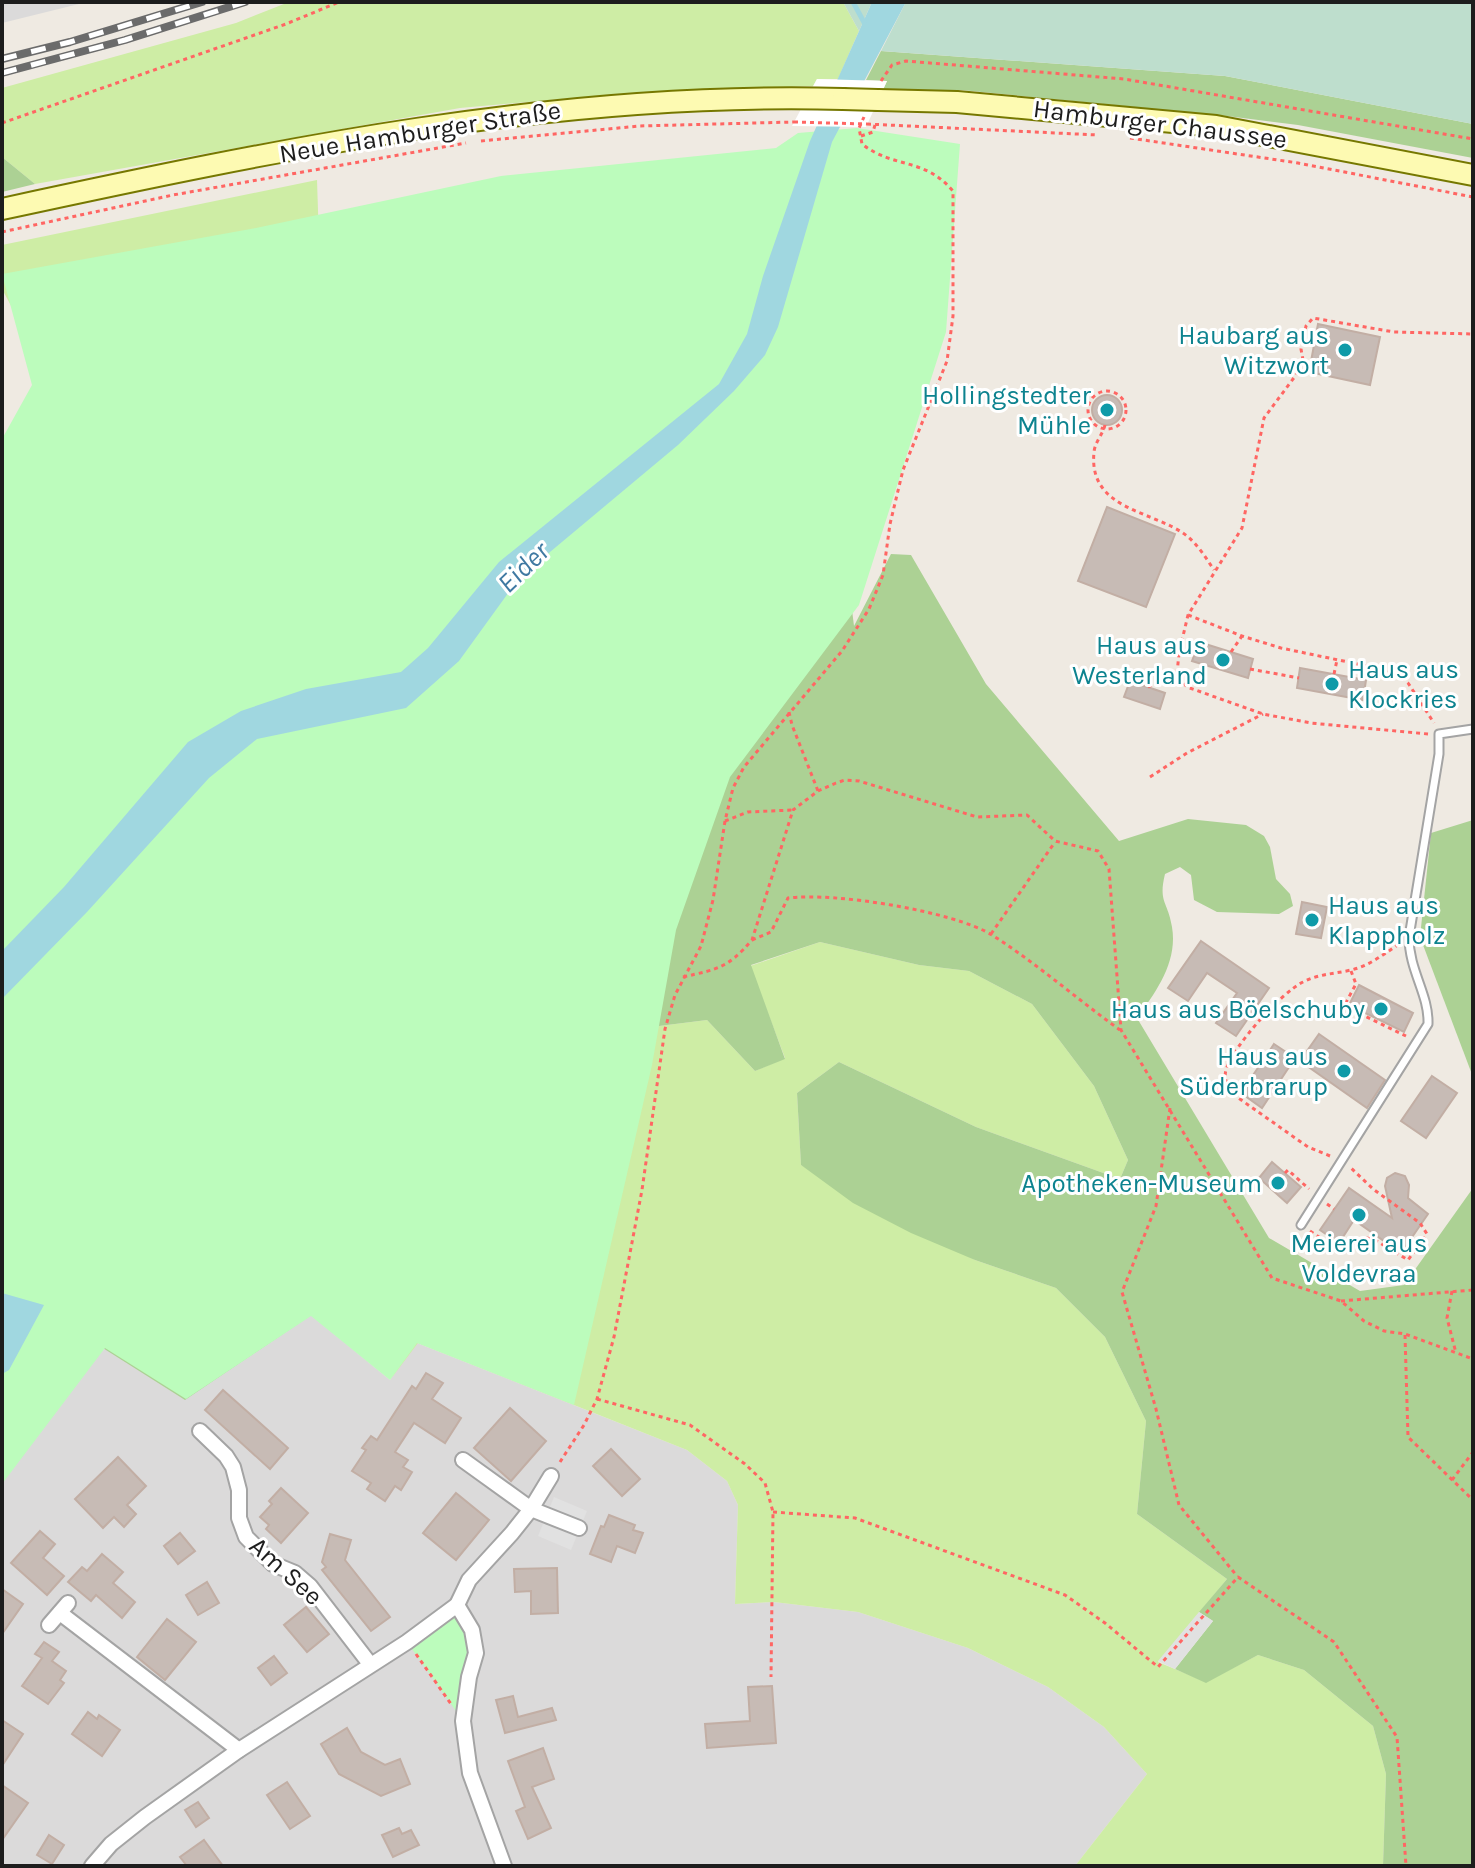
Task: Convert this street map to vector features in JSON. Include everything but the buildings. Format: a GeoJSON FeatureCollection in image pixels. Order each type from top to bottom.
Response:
{"type":"FeatureCollection","features":[{"type":"Feature","properties":{"kind":"main road","name":"Hamburger Chaussee"},"geometry":{"type":"LineString","coordinates":[[843,99],[880,90],[957,102],[1216,126],[1473,175]]}},
{"type":"Feature","properties":{"kind":"main road","name":"Neue Hamburger Straße"},"geometry":{"type":"LineString","coordinates":[[2,209],[351,138],[456,121],[626,104],[717,99],[843,99]]}},
{"type":"Feature","properties":{"kind":"street","name":"Am See"},"geometry":{"type":"LineString","coordinates":[[200,1431],[233,1467],[239,1490],[239,1518],[246,1537],[273,1564],[295,1573],[310,1586],[370,1664]]}},
{"type":"Feature","properties":{"kind":"street"},"geometry":{"type":"LineString","coordinates":[[463,1460],[531,1509],[579,1528]]}},
{"type":"Feature","properties":{"kind":"street"},"geometry":{"type":"LineString","coordinates":[[92,1866],[111,1844],[239,1750],[407,1642],[457,1605],[469,1580],[531,1509],[551,1476]]}},
{"type":"Feature","properties":{"kind":"street"},"geometry":{"type":"LineString","coordinates":[[457,1605],[472,1630],[476,1653],[463,1721],[470,1773],[504,1866]]}},
{"type":"Feature","properties":{"kind":"street"},"geometry":{"type":"LineString","coordinates":[[49,1625],[64,1608],[239,1750]]}},
{"type":"Feature","properties":{"kind":"lane"},"geometry":{"type":"LineString","coordinates":[[1301,1225],[1428,1024],[1429,1012],[1412,965],[1409,937],[1439,754],[1439,734],[1473,729]]}},
{"type":"Feature","properties":{"kind":"path"},"geometry":{"type":"LineString","coordinates":[[2,123],[339,2]]}},
{"type":"Feature","properties":{"kind":"path"},"geometry":{"type":"LineString","coordinates":[[880,90],[892,65],[906,61],[1124,79],[1473,139]]}},
{"type":"Feature","properties":{"kind":"path"},"geometry":{"type":"LineString","coordinates":[[2,232],[173,195],[471,142],[639,126],[794,122],[916,124],[1103,136]]}},
{"type":"Feature","properties":{"kind":"path"},"geometry":{"type":"LineString","coordinates":[[861,136],[873,132],[875,125]]}},
{"type":"Feature","properties":{"kind":"path"},"geometry":{"type":"LineString","coordinates":[[551,1476],[597,1399],[614,1337],[642,1190],[665,1029],[683,977],[701,946],[713,900],[733,788],[744,767],[842,651],[869,609],[883,575],[890,524],[903,470],[947,361],[953,316],[953,191],[928,170],[873,152],[862,144],[859,128]]}},
{"type":"Feature","properties":{"kind":"path"},"geometry":{"type":"LineString","coordinates":[[1119,137],[1298,163],[1473,197]]}},
{"type":"Feature","properties":{"kind":"path"},"geometry":{"type":"LineString","coordinates":[[1180,681],[1177,665],[1188,615],[1242,528],[1264,418],[1296,375],[1303,360],[1301,349],[1306,326],[1313,318],[1409,334],[1473,334]]}},
{"type":"Feature","properties":{"kind":"path"},"geometry":{"type":"LineString","coordinates":[[1303,360],[1311,362]]}},
{"type":"Feature","properties":{"kind":"path"},"geometry":{"type":"LineString","coordinates":[[1108,391],[1120,396],[1125,414],[1118,425],[1105,427],[1094,423],[1088,405],[1095,395],[1108,391]]}},
{"type":"Feature","properties":{"kind":"path"},"geometry":{"type":"LineString","coordinates":[[1105,427],[1094,448],[1095,468],[1110,498],[1189,537],[1214,570]]}},
{"type":"Feature","properties":{"kind":"path"},"geometry":{"type":"LineString","coordinates":[[1138,519],[1140,513]]}},
{"type":"Feature","properties":{"kind":"path"},"geometry":{"type":"LineString","coordinates":[[1188,615],[1281,648],[1396,672],[1408,683],[1439,734]]}},
{"type":"Feature","properties":{"kind":"path"},"geometry":{"type":"LineString","coordinates":[[1231,652],[1242,636]]}},
{"type":"Feature","properties":{"kind":"path"},"geometry":{"type":"LineString","coordinates":[[1334,674],[1337,660]]}},
{"type":"Feature","properties":{"kind":"path"},"geometry":{"type":"LineString","coordinates":[[1250,669],[1299,678]]}},
{"type":"Feature","properties":{"kind":"path"},"geometry":{"type":"LineString","coordinates":[[1148,687],[1159,681],[1180,681],[1196,691],[1263,714],[1311,723],[1439,734]]}},
{"type":"Feature","properties":{"kind":"path"},"geometry":{"type":"LineString","coordinates":[[789,712],[818,791]]}},
{"type":"Feature","properties":{"kind":"path"},"geometry":{"type":"LineString","coordinates":[[1150,777],[1187,753],[1263,714]]}},
{"type":"Feature","properties":{"kind":"path"},"geometry":{"type":"LineString","coordinates":[[725,821],[748,812],[793,810],[818,791],[845,780],[859,781],[977,817],[1027,815],[1055,841],[1098,851],[1109,869],[1121,1030]]}},
{"type":"Feature","properties":{"kind":"path"},"geometry":{"type":"LineString","coordinates":[[683,977],[723,967],[738,957],[752,940],[793,810]]}},
{"type":"Feature","properties":{"kind":"path"},"geometry":{"type":"LineString","coordinates":[[991,934],[1055,841]]}},
{"type":"Feature","properties":{"kind":"path"},"geometry":{"type":"LineString","coordinates":[[752,940],[771,932],[788,898],[803,896],[859,900],[955,918],[991,934],[1121,1030],[1272,1278],[1341,1301],[1364,1321],[1384,1331],[1405,1334],[1473,1359]]}},
{"type":"Feature","properties":{"kind":"path"},"geometry":{"type":"LineString","coordinates":[[1301,1225],[1337,1249],[1367,1238],[1405,1260],[1412,1258],[1427,1234],[1420,1223],[1373,1189],[1343,1161],[1321,1155],[1255,1111],[1231,1091],[1225,1080],[1226,1070],[1234,1055],[1300,983],[1366,965],[1409,937]]}},
{"type":"Feature","properties":{"kind":"path"},"geometry":{"type":"LineString","coordinates":[[1351,971],[1356,984],[1344,1006],[1405,1037],[1412,1025]]}},
{"type":"Feature","properties":{"kind":"path"},"geometry":{"type":"LineString","coordinates":[[1170,1108],[1156,1206],[1122,1292],[1156,1409],[1179,1505],[1238,1577],[1334,1642],[1397,1737],[1406,1866]]}},
{"type":"Feature","properties":{"kind":"path"},"geometry":{"type":"LineString","coordinates":[[1285,1173],[1288,1170],[1319,1198]]}},
{"type":"Feature","properties":{"kind":"path"},"geometry":{"type":"LineString","coordinates":[[1341,1301],[1473,1290]]}},
{"type":"Feature","properties":{"kind":"path"},"geometry":{"type":"LineString","coordinates":[[1452,1291],[1447,1318],[1456,1353]]}},
{"type":"Feature","properties":{"kind":"path"},"geometry":{"type":"LineString","coordinates":[[1405,1334],[1408,1437],[1473,1500]]}},
{"type":"Feature","properties":{"kind":"path"},"geometry":{"type":"LineString","coordinates":[[597,1399],[690,1425],[745,1464],[765,1483],[773,1512],[771,1677]]}},
{"type":"Feature","properties":{"kind":"path"},"geometry":{"type":"LineString","coordinates":[[1452,1480],[1473,1452]]}},
{"type":"Feature","properties":{"kind":"path"},"geometry":{"type":"LineString","coordinates":[[773,1512],[855,1518],[1065,1595],[1158,1667],[1238,1577]]}},
{"type":"Feature","properties":{"kind":"path"},"geometry":{"type":"LineString","coordinates":[[407,1642],[463,1721]]}},
{"type":"Feature","properties":{"kind":"shaded area"},"geometry":{"type":"Polygon","coordinates":[[[2,2],[87,2],[2,23],[2,2]]]}},
{"type":"Feature","properties":{"kind":"shaded area"},"geometry":{"type":"Polygon","coordinates":[[[311,1315],[390,1380],[417,1343],[687,1450],[727,1481],[738,1505],[735,1604],[774,1602],[858,1612],[968,1648],[1048,1687],[1104,1727],[1147,1774],[1075,1866],[2,1866],[2,1466],[105,1348],[311,1315]]]}},
{"type":"Feature","properties":{"kind":"shaded area"},"geometry":{"type":"Polygon","coordinates":[[[554,1497],[587,1511],[571,1550],[538,1536],[554,1497]]]}},
{"type":"Feature","properties":{"kind":"shaded area"},"geometry":{"type":"Polygon","coordinates":[[[1199,1612],[1213,1621],[1175,1669],[1158,1661],[1199,1612]]]}},
{"type":"Feature","properties":{"kind":"green space"},"geometry":{"type":"Polygon","coordinates":[[[289,2],[843,2],[859,31],[838,79],[817,79],[813,86],[618,94],[460,108],[35,184],[2,157],[2,88],[236,23],[289,2]]]}},
{"type":"Feature","properties":{"kind":"green space"},"geometry":{"type":"Polygon","coordinates":[[[843,2],[872,2],[859,31],[843,2]]]}},
{"type":"Feature","properties":{"kind":"green space"},"geometry":{"type":"Polygon","coordinates":[[[906,2],[1473,2],[1473,124],[1225,76],[881,51],[906,2]]]}},
{"type":"Feature","properties":{"kind":"green space"},"geometry":{"type":"Polygon","coordinates":[[[881,51],[1225,76],[1473,124],[1473,158],[1298,125],[1227,116],[961,90],[882,92],[887,81],[866,80],[881,51]]]}},
{"type":"Feature","properties":{"kind":"green space"},"geometry":{"type":"Polygon","coordinates":[[[857,128],[960,144],[946,332],[859,605],[730,777],[676,930],[652,1065],[574,1405],[417,1343],[390,1380],[311,1316],[186,1399],[105,1348],[2,1484],[2,439],[32,385],[2,274],[256,228],[501,176],[776,148],[798,133],[857,128]]]}},
{"type":"Feature","properties":{"kind":"green space"},"geometry":{"type":"Polygon","coordinates":[[[2,157],[35,184],[2,192],[2,157]]]}},
{"type":"Feature","properties":{"kind":"green space"},"geometry":{"type":"Polygon","coordinates":[[[317,180],[321,301],[61,398],[2,289],[2,245],[317,180]]]}},
{"type":"Feature","properties":{"kind":"green space"},"geometry":{"type":"Polygon","coordinates":[[[891,554],[911,555],[986,684],[1119,841],[1188,819],[1246,825],[1264,836],[1270,847],[1276,879],[1290,894],[1293,906],[1279,914],[1217,912],[1194,900],[1191,875],[1180,867],[1165,874],[1163,891],[1172,927],[1172,952],[1164,976],[1137,1018],[1269,1238],[1360,1291],[1404,1285],[1473,1188],[1473,1866],[1383,1866],[1386,1774],[1373,1726],[1304,1670],[1258,1655],[1206,1683],[1175,1669],[1213,1621],[1199,1612],[1227,1579],[1137,1514],[1146,1421],[1105,1337],[1056,1288],[975,1260],[911,1233],[853,1203],[801,1165],[797,1093],[839,1062],[976,1127],[1120,1179],[1128,1160],[1094,1086],[1032,1004],[969,971],[919,965],[820,942],[751,965],[785,1059],[755,1071],[707,1020],[619,1031],[311,1315],[185,1400],[106,1350],[44,1305],[849,586],[854,626],[891,554]]]}},
{"type":"Feature","properties":{"kind":"green space"},"geometry":{"type":"Polygon","coordinates":[[[1473,820],[1473,1077],[1420,937],[1431,833],[1473,820]]]}},
{"type":"Feature","properties":{"kind":"green space"},"geometry":{"type":"Polygon","coordinates":[[[820,942],[919,965],[969,971],[1032,1004],[1094,1086],[1128,1160],[1120,1179],[976,1127],[839,1062],[797,1093],[801,1165],[975,1260],[1056,1288],[1105,1337],[1146,1421],[1137,1514],[1227,1579],[1158,1662],[1206,1682],[1258,1655],[1304,1670],[1373,1726],[1386,1774],[1383,1866],[1075,1866],[1147,1774],[1104,1727],[1048,1687],[968,1648],[858,1612],[774,1602],[735,1604],[738,1505],[727,1481],[687,1450],[418,1343],[390,1380],[619,1031],[707,1020],[755,1071],[785,1058],[750,966],[820,942]]]}},
{"type":"Feature","properties":{"kind":"green space"},"geometry":{"type":"Polygon","coordinates":[[[457,1605],[472,1630],[463,1721],[407,1642],[457,1605]]]}},
{"type":"Feature","properties":{"kind":"water","name":"Eider"},"geometry":{"type":"Polygon","coordinates":[[[872,2],[906,2],[832,142],[778,327],[765,355],[734,391],[678,445],[550,552],[511,589],[459,661],[406,708],[257,739],[209,778],[87,912],[2,999],[2,951],[64,887],[188,742],[241,711],[306,689],[401,672],[428,648],[499,562],[719,384],[747,334],[763,276],[810,141],[872,2]]]}},
{"type":"Feature","properties":{"kind":"water"},"geometry":{"type":"Polygon","coordinates":[[[2,1293],[44,1305],[9,1370],[2,1374],[2,1293]]]}},
{"type":"Feature","properties":{"kind":"pier"},"geometry":{"type":"Polygon","coordinates":[[[817,79],[887,81],[866,127],[792,126],[817,79]]]}},
{"type":"Feature","properties":{"kind":"waterway"},"geometry":{"type":"LineString","coordinates":[[853,2],[866,26]]}},
{"type":"Feature","properties":{"kind":"railway"},"geometry":{"type":"LineString","coordinates":[[2,59],[202,2]]}},
{"type":"Feature","properties":{"kind":"railway"},"geometry":{"type":"LineString","coordinates":[[2,73],[125,40],[245,2]]}},
{"type":"Feature","properties":{"kind":"place","name":"Haubarg aus Witzwort"},"geometry":{"type":"Point","coordinates":[1345,350]}},
{"type":"Feature","properties":{"kind":"place","name":"Hollingstedter Mühle"},"geometry":{"type":"Point","coordinates":[1107,410]}},
{"type":"Feature","properties":{"kind":"place","name":"Haus aus Westerland"},"geometry":{"type":"Point","coordinates":[1223,660]}},
{"type":"Feature","properties":{"kind":"place","name":"Haus aus Klockries"},"geometry":{"type":"Point","coordinates":[1332,684]}},
{"type":"Feature","properties":{"kind":"place","name":"Haus aus Klappholz"},"geometry":{"type":"Point","coordinates":[1312,920]}},
{"type":"Feature","properties":{"kind":"place","name":"Haus aus Böelschuby"},"geometry":{"type":"Point","coordinates":[1381,1009]}},
{"type":"Feature","properties":{"kind":"place","name":"Haus aus Süderbrarup"},"geometry":{"type":"Point","coordinates":[1344,1071]}},
{"type":"Feature","properties":{"kind":"place","name":"Apotheken-Museum"},"geometry":{"type":"Point","coordinates":[1278,1183]}},
{"type":"Feature","properties":{"kind":"place","name":"Meierei aus Voldevraa"},"geometry":{"type":"Point","coordinates":[1359,1215]}}]}
